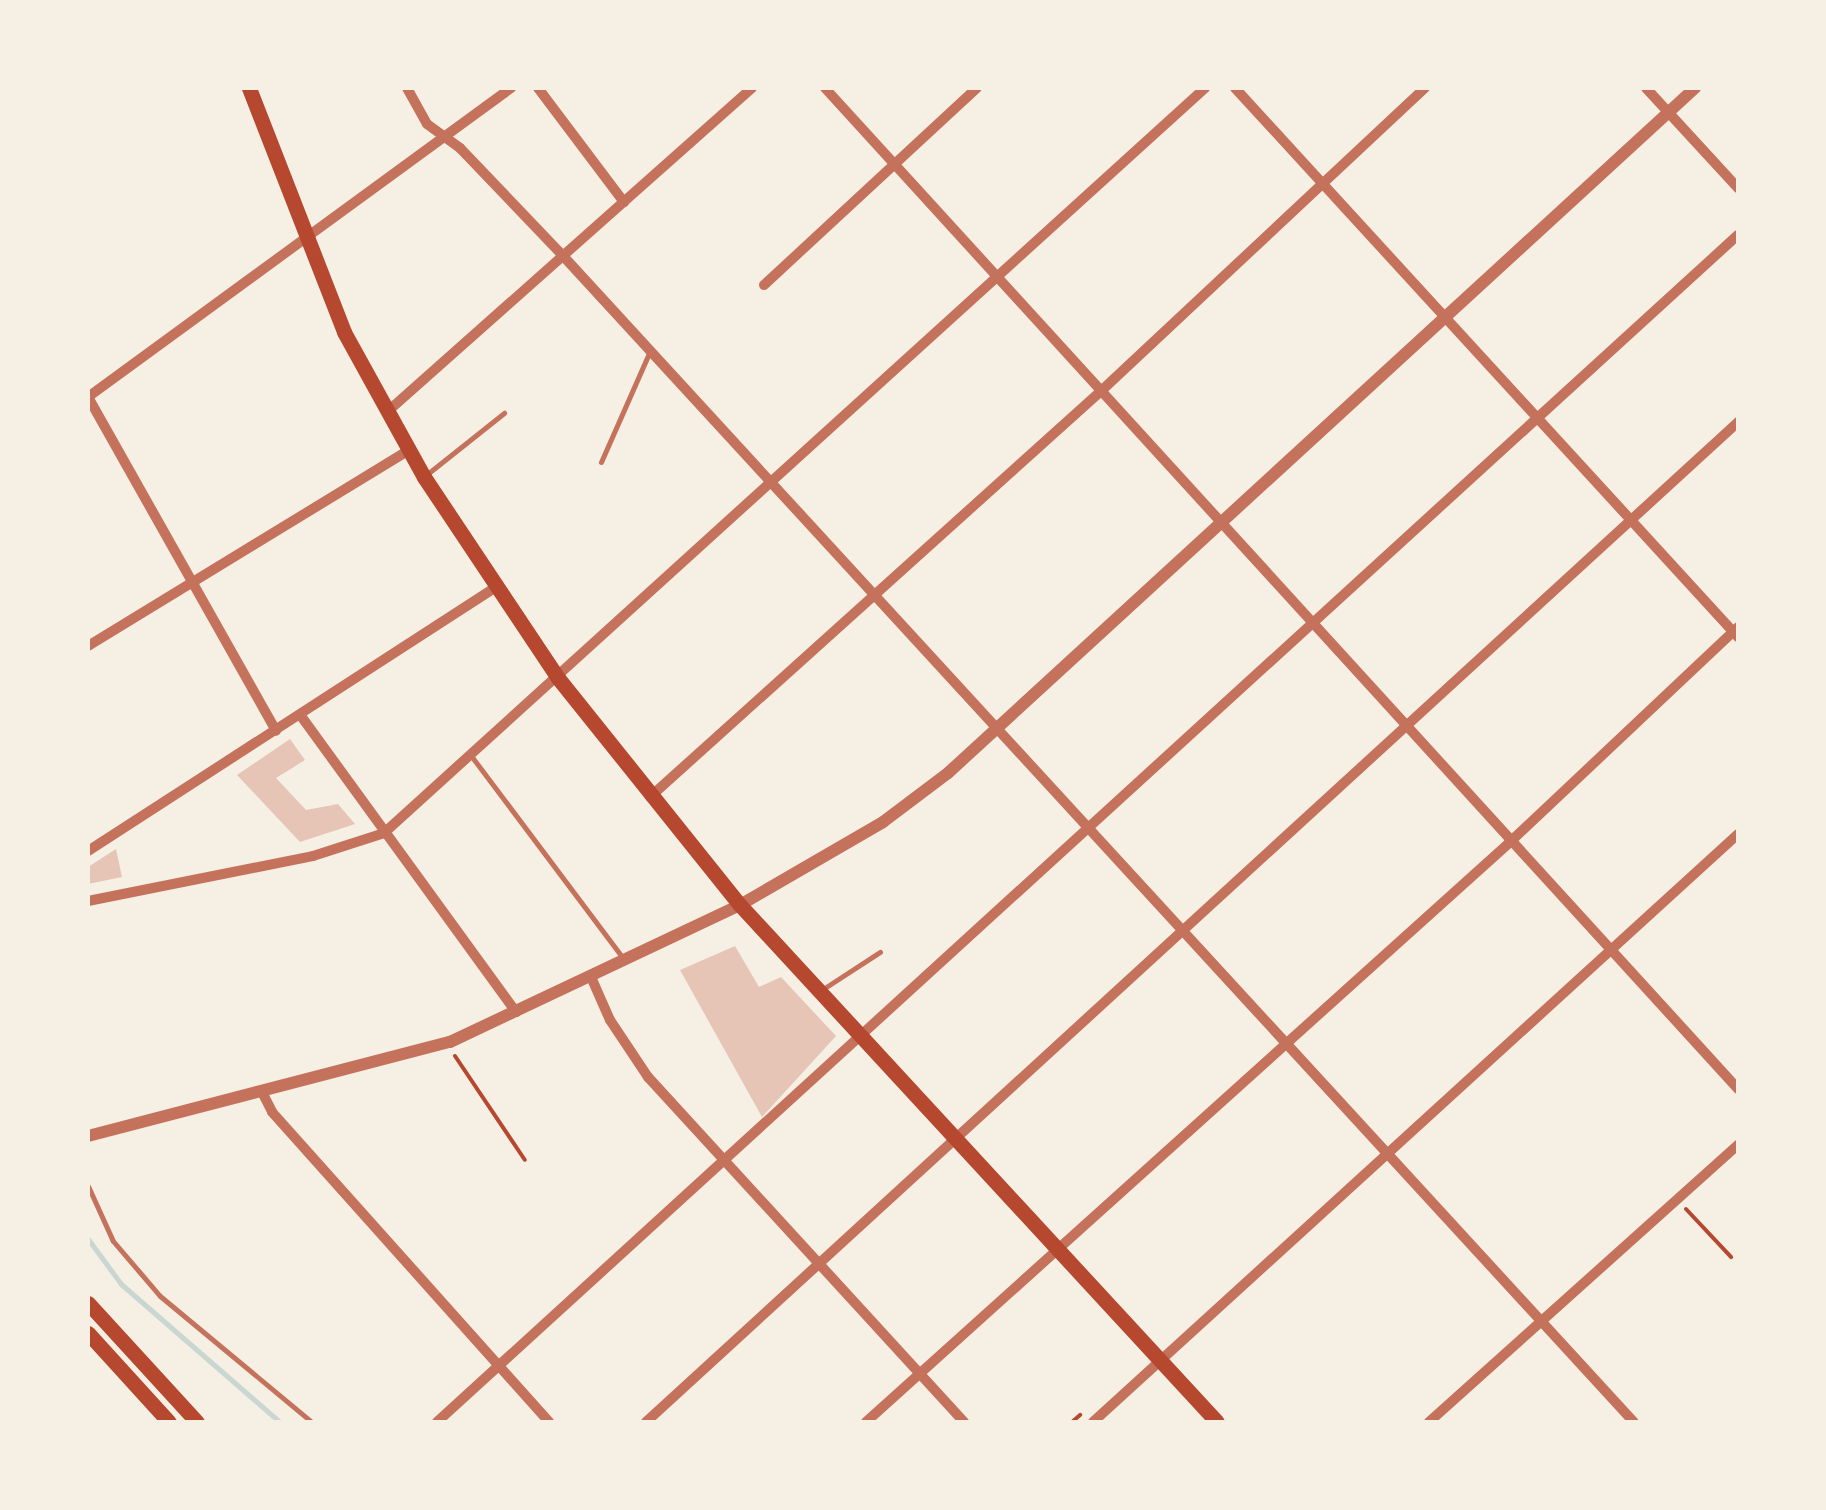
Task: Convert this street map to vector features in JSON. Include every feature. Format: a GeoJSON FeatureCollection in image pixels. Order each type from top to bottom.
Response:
{"type":"FeatureCollection","features":[{"type":"Feature","properties":{"kind":"main road"},"geometry":{"type":"LineString","coordinates":[[248,88],[306,240],[387,412],[495,588],[558,678],[740,905],[958,1137],[1216,1422]]}},
{"type":"Feature","properties":{"kind":"main road"},"geometry":{"type":"LineString","coordinates":[[88,1303],[196,1422]]}},
{"type":"Feature","properties":{"kind":"main road"},"geometry":{"type":"LineString","coordinates":[[88,1333],[169,1422]]}},
{"type":"Feature","properties":{"kind":"street"},"geometry":{"type":"LineString","coordinates":[[407,88],[428,124],[565,258],[1088,834],[1634,1422]]}},
{"type":"Feature","properties":{"kind":"street"},"geometry":{"type":"LineString","coordinates":[[276,731],[88,397],[511,88]]}},
{"type":"Feature","properties":{"kind":"street"},"geometry":{"type":"LineString","coordinates":[[538,88],[624,202]]}},
{"type":"Feature","properties":{"kind":"street"},"geometry":{"type":"LineString","coordinates":[[387,412],[752,88]]}},
{"type":"Feature","properties":{"kind":"street"},"geometry":{"type":"LineString","coordinates":[[825,88],[994,279],[1222,522],[1509,843],[1738,1089]]}},
{"type":"Feature","properties":{"kind":"street"},"geometry":{"type":"LineString","coordinates":[[764,285],[977,88]]}},
{"type":"Feature","properties":{"kind":"street"},"geometry":{"type":"LineString","coordinates":[[88,901],[312,856],[384,833],[1204,88]]}},
{"type":"Feature","properties":{"kind":"street"},"geometry":{"type":"LineString","coordinates":[[866,1422],[1509,843],[1737,632],[1630,522],[1235,88]]}},
{"type":"Feature","properties":{"kind":"street"},"geometry":{"type":"LineString","coordinates":[[650,797],[1100,392],[1424,88]]}},
{"type":"Feature","properties":{"kind":"street"},"geometry":{"type":"LineString","coordinates":[[1646,88],[1738,188]]}},
{"type":"Feature","properties":{"kind":"street"},"geometry":{"type":"LineString","coordinates":[[88,1136],[450,1042],[740,905],[883,822],[995,730],[1694,88]]}},
{"type":"Feature","properties":{"kind":"street"},"geometry":{"type":"LineString","coordinates":[[438,1422],[1088,834],[1738,235]]}},
{"type":"Feature","properties":{"kind":"street"},"geometry":{"type":"LineString","coordinates":[[646,1422],[1407,730],[1738,422]]}},
{"type":"Feature","properties":{"kind":"street"},"geometry":{"type":"LineString","coordinates":[[88,646],[408,451]]}},
{"type":"Feature","properties":{"kind":"street"},"geometry":{"type":"LineString","coordinates":[[88,851],[495,588]]}},
{"type":"Feature","properties":{"kind":"street"},"geometry":{"type":"LineString","coordinates":[[300,716],[516,1012]]}},
{"type":"Feature","properties":{"kind":"street"},"geometry":{"type":"LineString","coordinates":[[1093,1422],[1738,834]]}},
{"type":"Feature","properties":{"kind":"street"},"geometry":{"type":"LineString","coordinates":[[590,977],[626,1049],[964,1422]]}},
{"type":"Feature","properties":{"kind":"street"},"geometry":{"type":"LineString","coordinates":[[262,1092],[272,1112],[548,1422]]}},
{"type":"Feature","properties":{"kind":"street"},"geometry":{"type":"LineString","coordinates":[[1429,1422],[1738,1145]]}},
{"type":"Feature","properties":{"kind":"lane"},"geometry":{"type":"LineString","coordinates":[[601,462],[650,350]]}},
{"type":"Feature","properties":{"kind":"lane"},"geometry":{"type":"LineString","coordinates":[[424,477],[504,414]]}},
{"type":"Feature","properties":{"kind":"lane"},"geometry":{"type":"LineString","coordinates":[[472,757],[624,961]]}},
{"type":"Feature","properties":{"kind":"lane"},"geometry":{"type":"LineString","coordinates":[[821,990],[880,952]]}},
{"type":"Feature","properties":{"kind":"lane"},"geometry":{"type":"LineString","coordinates":[[88,1186],[113,1241],[160,1296],[312,1422]]}},
{"type":"Feature","properties":{"kind":"path"},"geometry":{"type":"LineString","coordinates":[[450,1042],[525,1160]]}},
{"type":"Feature","properties":{"kind":"path"},"geometry":{"type":"LineString","coordinates":[[1678,1200],[1731,1257]]}},
{"type":"Feature","properties":{"kind":"building"},"geometry":{"type":"Polygon","coordinates":[[[290,739],[305,760],[276,778],[306,810],[338,804],[355,824],[300,842],[237,775],[290,739]]]}},
{"type":"Feature","properties":{"kind":"building"},"geometry":{"type":"Polygon","coordinates":[[[116,849],[122,877],[88,884],[88,867],[116,849]]]}},
{"type":"Feature","properties":{"kind":"building"},"geometry":{"type":"Polygon","coordinates":[[[735,946],[759,987],[781,977],[836,1036],[762,1117],[680,970],[735,946]]]}},
{"type":"Feature","properties":{"kind":"waterway"},"geometry":{"type":"LineString","coordinates":[[88,1239],[121,1284],[280,1422]]}}]}
